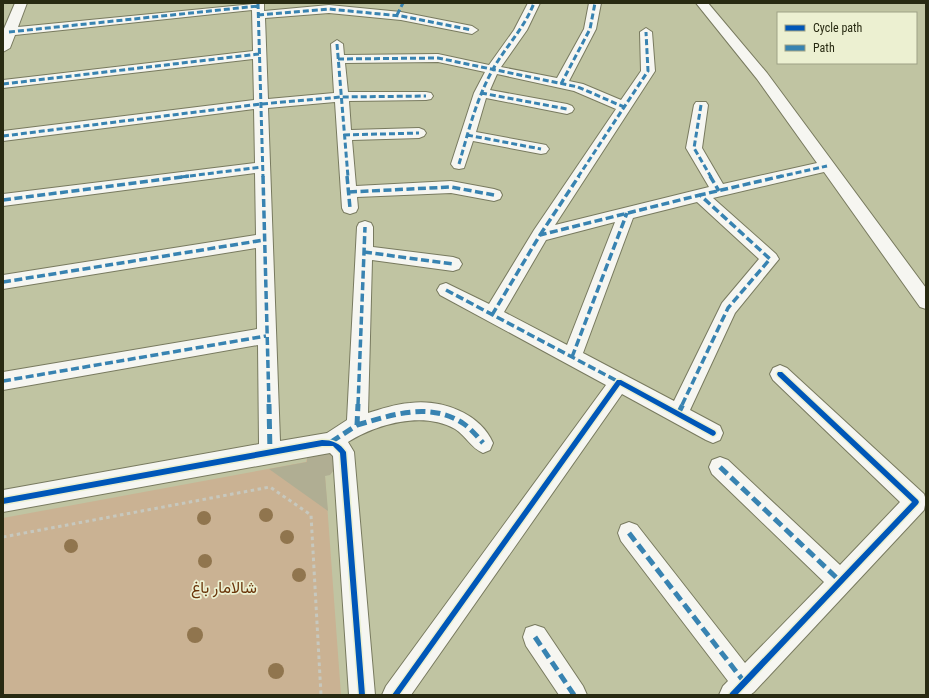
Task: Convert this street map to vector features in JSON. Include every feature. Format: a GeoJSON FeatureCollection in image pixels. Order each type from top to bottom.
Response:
{"type":"FeatureCollection","features":[{"type":"Feature","properties":{"kind":"street"},"geometry":{"type":"LineString","coordinates":[[3,48],[21,3]]}},
{"type":"Feature","properties":{"kind":"street"},"geometry":{"type":"LineString","coordinates":[[397,15],[403,3]]}},
{"type":"Feature","properties":{"kind":"street"},"geometry":{"type":"LineString","coordinates":[[459,164],[481,93],[493,70],[529,19],[534,3]]}},
{"type":"Feature","properties":{"kind":"street"},"geometry":{"type":"LineString","coordinates":[[561,84],[590,29],[594,3]]}},
{"type":"Feature","properties":{"kind":"street"},"geometry":{"type":"LineString","coordinates":[[702,3],[762,76],[926,302]]}},
{"type":"Feature","properties":{"kind":"street"},"geometry":{"type":"LineString","coordinates":[[9,32],[258,8],[329,9],[397,15],[472,30]]}},
{"type":"Feature","properties":{"kind":"street"},"geometry":{"type":"LineString","coordinates":[[258,8],[270,453]]}},
{"type":"Feature","properties":{"kind":"street"},"geometry":{"type":"LineString","coordinates":[[492,315],[540,235],[648,71],[646,32]]}},
{"type":"Feature","properties":{"kind":"street"},"geometry":{"type":"LineString","coordinates":[[337,44],[349,200],[451,187],[494,195]]}},
{"type":"Feature","properties":{"kind":"street"},"geometry":{"type":"LineString","coordinates":[[3,84],[259,54]]}},
{"type":"Feature","properties":{"kind":"street"},"geometry":{"type":"LineString","coordinates":[[338,59],[438,58],[578,87],[624,107]]}},
{"type":"Feature","properties":{"kind":"street"},"geometry":{"type":"LineString","coordinates":[[481,93],[567,109]]}},
{"type":"Feature","properties":{"kind":"street"},"geometry":{"type":"LineString","coordinates":[[3,136],[260,104],[341,96],[426,96]]}},
{"type":"Feature","properties":{"kind":"street"},"geometry":{"type":"LineString","coordinates":[[701,105],[694,148],[719,191]]}},
{"type":"Feature","properties":{"kind":"street"},"geometry":{"type":"LineString","coordinates":[[344,135],[418,133]]}},
{"type":"Feature","properties":{"kind":"street"},"geometry":{"type":"LineString","coordinates":[[467,135],[541,149]]}},
{"type":"Feature","properties":{"kind":"street"},"geometry":{"type":"LineString","coordinates":[[540,235],[700,195],[827,166]]}},
{"type":"Feature","properties":{"kind":"street"},"geometry":{"type":"LineString","coordinates":[[3,200],[262,167]]}},
{"type":"Feature","properties":{"kind":"street"},"geometry":{"type":"LineString","coordinates":[[678,414],[728,308],[770,259],[700,195]]}},
{"type":"Feature","properties":{"kind":"street"},"geometry":{"type":"LineString","coordinates":[[572,357],[627,213]]}},
{"type":"Feature","properties":{"kind":"street"},"geometry":{"type":"LineString","coordinates":[[357,425],[365,227]]}},
{"type":"Feature","properties":{"kind":"street"},"geometry":{"type":"LineString","coordinates":[[3,282],[264,240]]}},
{"type":"Feature","properties":{"kind":"street"},"geometry":{"type":"LineString","coordinates":[[364,252],[453,264]]}},
{"type":"Feature","properties":{"kind":"street"},"geometry":{"type":"LineString","coordinates":[[446,290],[713,433]]}},
{"type":"Feature","properties":{"kind":"street"},"geometry":{"type":"LineString","coordinates":[[3,380],[266,336]]}},
{"type":"Feature","properties":{"kind":"street"},"geometry":{"type":"LineString","coordinates":[[629,532],[739,689],[916,502],[780,374]]}},
{"type":"Feature","properties":{"kind":"street"},"geometry":{"type":"LineString","coordinates":[[396,695],[619,382]]}},
{"type":"Feature","properties":{"kind":"street"},"geometry":{"type":"LineString","coordinates":[[3,501],[331,442],[357,425],[416,410],[431,410],[462,422],[483,443]]}},
{"type":"Feature","properties":{"kind":"street"},"geometry":{"type":"LineString","coordinates":[[331,442],[338,446],[343,452],[362,695]]}},
{"type":"Feature","properties":{"kind":"street"},"geometry":{"type":"LineString","coordinates":[[720,467],[841,582]]}},
{"type":"Feature","properties":{"kind":"street"},"geometry":{"type":"LineString","coordinates":[[535,637],[574,695]]}},
{"type":"Feature","properties":{"kind":"path"},"geometry":{"type":"LineString","coordinates":[[3,537],[270,487],[311,515],[321,695]]}},
{"type":"Feature","properties":{"kind":"green space","name":"شالامار باغ"},"geometry":{"type":"Polygon","coordinates":[[[315,448],[325,476],[341,695],[3,695],[3,518],[306,462],[307,458],[315,448]]]}},
{"type":"Feature","properties":{"kind":"building"},"geometry":{"type":"Polygon","coordinates":[[[315,448],[337,452],[338,465],[330,475],[325,476],[328,511],[269,469],[307,462],[307,458],[315,448]]]}},
{"type":"Feature","properties":{"kind":"marked path"},"geometry":{"type":"LineString","coordinates":[[258,3],[270,453]]}},
{"type":"Feature","properties":{"kind":"marked path"},"geometry":{"type":"LineString","coordinates":[[397,15],[403,3]]}},
{"type":"Feature","properties":{"kind":"marked path"},"geometry":{"type":"LineString","coordinates":[[459,164],[473,116],[486,82],[497,62],[526,22],[534,3]]}},
{"type":"Feature","properties":{"kind":"marked path"},"geometry":{"type":"LineString","coordinates":[[561,84],[590,29],[595,3]]}},
{"type":"Feature","properties":{"kind":"marked path"},"geometry":{"type":"LineString","coordinates":[[9,32],[258,6]]}},
{"type":"Feature","properties":{"kind":"marked path"},"geometry":{"type":"LineString","coordinates":[[258,15],[329,9],[401,16],[472,30]]}},
{"type":"Feature","properties":{"kind":"marked path"},"geometry":{"type":"LineString","coordinates":[[540,235],[648,71],[646,32]]}},
{"type":"Feature","properties":{"kind":"marked path"},"geometry":{"type":"LineString","coordinates":[[337,44],[350,208]]}},
{"type":"Feature","properties":{"kind":"marked path"},"geometry":{"type":"LineString","coordinates":[[3,84],[259,54]]}},
{"type":"Feature","properties":{"kind":"marked path"},"geometry":{"type":"LineString","coordinates":[[338,59],[438,58],[578,87],[624,107]]}},
{"type":"Feature","properties":{"kind":"marked path"},"geometry":{"type":"LineString","coordinates":[[481,93],[567,109]]}},
{"type":"Feature","properties":{"kind":"marked path"},"geometry":{"type":"LineString","coordinates":[[3,136],[261,104],[341,97],[426,96]]}},
{"type":"Feature","properties":{"kind":"marked path"},"geometry":{"type":"LineString","coordinates":[[701,105],[694,148],[719,191]]}},
{"type":"Feature","properties":{"kind":"marked path"},"geometry":{"type":"LineString","coordinates":[[344,135],[419,133]]}},
{"type":"Feature","properties":{"kind":"marked path"},"geometry":{"type":"LineString","coordinates":[[467,135],[541,149]]}},
{"type":"Feature","properties":{"kind":"marked path"},"geometry":{"type":"LineString","coordinates":[[678,414],[728,308],[770,259],[700,195],[827,166]]}},
{"type":"Feature","properties":{"kind":"marked path"},"geometry":{"type":"LineString","coordinates":[[3,200],[262,167]]}},
{"type":"Feature","properties":{"kind":"marked path"},"geometry":{"type":"LineString","coordinates":[[349,192],[451,187],[494,195]]}},
{"type":"Feature","properties":{"kind":"marked path"},"geometry":{"type":"LineString","coordinates":[[492,315],[540,235],[700,195]]}},
{"type":"Feature","properties":{"kind":"marked path"},"geometry":{"type":"LineString","coordinates":[[572,357],[627,213]]}},
{"type":"Feature","properties":{"kind":"marked path"},"geometry":{"type":"LineString","coordinates":[[331,442],[357,425],[365,227]]}},
{"type":"Feature","properties":{"kind":"marked path"},"geometry":{"type":"LineString","coordinates":[[3,282],[264,240]]}},
{"type":"Feature","properties":{"kind":"marked path"},"geometry":{"type":"LineString","coordinates":[[364,252],[453,264]]}},
{"type":"Feature","properties":{"kind":"marked path"},"geometry":{"type":"LineString","coordinates":[[446,290],[619,382]]}},
{"type":"Feature","properties":{"kind":"marked path"},"geometry":{"type":"LineString","coordinates":[[3,381],[266,336]]}},
{"type":"Feature","properties":{"kind":"marked path"},"geometry":{"type":"LineString","coordinates":[[357,425],[397,414],[422,411],[434,412],[461,422],[483,443]]}},
{"type":"Feature","properties":{"kind":"marked path"},"geometry":{"type":"LineString","coordinates":[[720,467],[841,582]]}},
{"type":"Feature","properties":{"kind":"marked path"},"geometry":{"type":"LineString","coordinates":[[629,533],[745,683]]}},
{"type":"Feature","properties":{"kind":"marked path"},"geometry":{"type":"LineString","coordinates":[[535,637],[574,695]]}},
{"type":"Feature","properties":{"kind":"cycle path"},"geometry":{"type":"LineString","coordinates":[[732,695],[916,502],[780,374]]}},
{"type":"Feature","properties":{"kind":"cycle path"},"geometry":{"type":"LineString","coordinates":[[395,695],[619,382],[713,433]]}},
{"type":"Feature","properties":{"kind":"cycle path"},"geometry":{"type":"LineString","coordinates":[[3,501],[322,443],[331,443],[336,445],[343,452],[362,695]]}}]}
